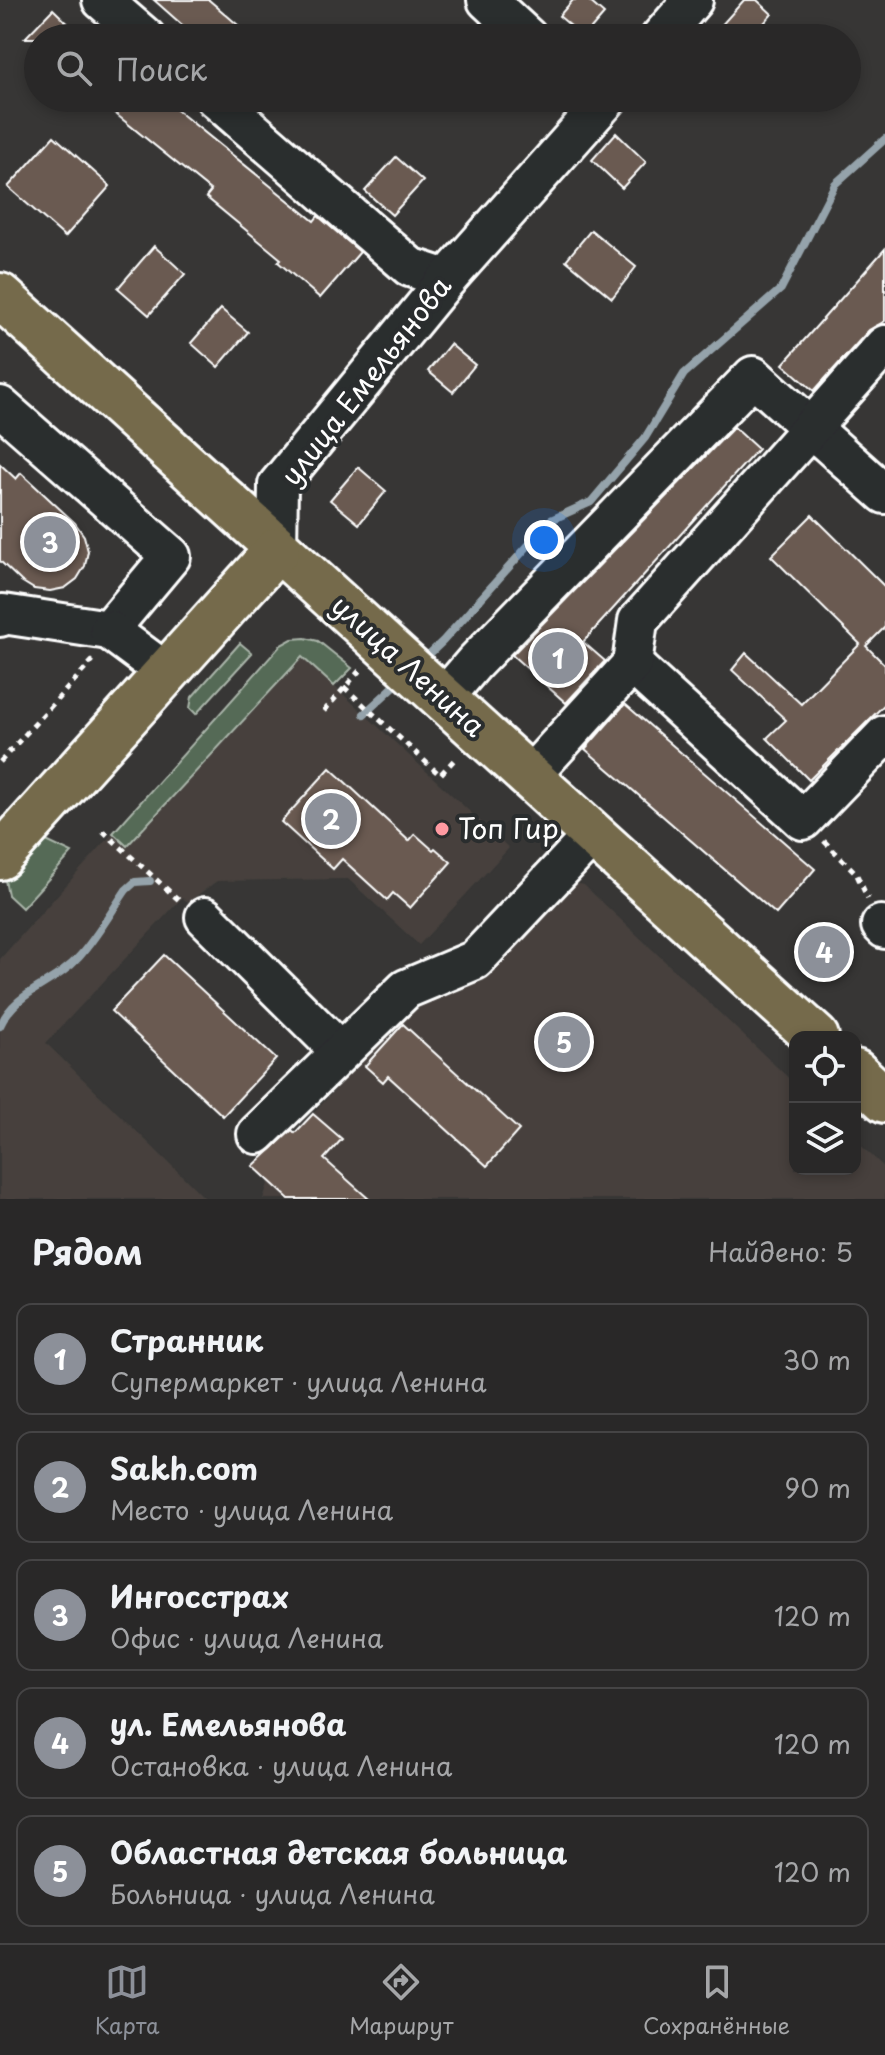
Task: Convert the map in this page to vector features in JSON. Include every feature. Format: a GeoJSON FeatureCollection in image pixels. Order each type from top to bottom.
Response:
{"type":"FeatureCollection","features":[{"type":"Feature","properties":{"kind":"main road","name":"улица Ленина"},"geometry":{"type":"LineString","coordinates":[[0,296],[277,550],[377,660],[436,690],[809,1031]]}},
{"type":"Feature","properties":{"kind":"main road"},"geometry":{"type":"LineString","coordinates":[[0,857],[277,550]]}},
{"type":"Feature","properties":{"kind":"main road"},"geometry":{"type":"LineString","coordinates":[[861,1078],[885,1100]]}},
{"type":"Feature","properties":{"kind":"street"},"geometry":{"type":"LineString","coordinates":[[102,0],[130,24]]}},
{"type":"Feature","properties":{"kind":"street"},"geometry":{"type":"LineString","coordinates":[[487,0],[513,24]]}},
{"type":"Feature","properties":{"kind":"street"},"geometry":{"type":"LineString","coordinates":[[672,24],[693,0]]}},
{"type":"Feature","properties":{"kind":"street"},"geometry":{"type":"LineString","coordinates":[[231,112],[410,267],[447,279]]}},
{"type":"Feature","properties":{"kind":"street","name":"улица Емельянова"},"geometry":{"type":"LineString","coordinates":[[277,550],[278,485],[447,279],[591,112]]}},
{"type":"Feature","properties":{"kind":"street"},"geometry":{"type":"LineString","coordinates":[[530,776],[632,664],[638,621],[885,345]]}},
{"type":"Feature","properties":{"kind":"street"},"geometry":{"type":"LineString","coordinates":[[436,690],[474,663],[753,376],[885,494]]}},
{"type":"Feature","properties":{"kind":"street"},"geometry":{"type":"LineString","coordinates":[[0,406],[171,556],[104,642]]}},
{"type":"Feature","properties":{"kind":"street"},"geometry":{"type":"LineString","coordinates":[[0,617],[3,614],[104,642],[167,673]]}},
{"type":"Feature","properties":{"kind":"street"},"geometry":{"type":"LineString","coordinates":[[632,664],[803,820],[885,735]]}},
{"type":"Feature","properties":{"kind":"street"},"geometry":{"type":"LineString","coordinates":[[257,1134],[406,989],[475,960],[594,834]]}},
{"type":"Feature","properties":{"kind":"street"},"geometry":{"type":"LineString","coordinates":[[205,917],[340,1051]]}},
{"type":"Feature","properties":{"kind":"path"},"geometry":{"type":"LineString","coordinates":[[0,762],[104,642]]}},
{"type":"Feature","properties":{"kind":"path"},"geometry":{"type":"LineString","coordinates":[[324,711],[344,687],[377,660]]}},
{"type":"Feature","properties":{"kind":"path"},"geometry":{"type":"LineString","coordinates":[[344,687],[440,775],[455,759]]}},
{"type":"Feature","properties":{"kind":"path"},"geometry":{"type":"LineString","coordinates":[[803,820],[856,873],[883,927]]}},
{"type":"Feature","properties":{"kind":"path"},"geometry":{"type":"LineString","coordinates":[[103,831],[186,907],[205,917]]}},
{"type":"Feature","properties":{"kind":"shaded area"},"geometry":{"type":"Polygon","coordinates":[[[303,657],[509,848],[419,945],[348,879],[217,881],[188,902],[182,898],[46,1043],[206,1199],[0,1199],[0,959],[113,833],[128,846],[303,657]]]}},
{"type":"Feature","properties":{"kind":"shaded area"},"geometry":{"type":"Polygon","coordinates":[[[566,884],[584,885],[789,1078],[789,1175],[861,1175],[861,1146],[885,1168],[885,1199],[263,1199],[269,1181],[253,1166],[289,1127],[296,1133],[416,999],[477,981],[566,884]]]}},
{"type":"Feature","properties":{"kind":"green space"},"geometry":{"type":"Polygon","coordinates":[[[292,639],[318,641],[352,668],[334,686],[302,657],[127,846],[113,833],[281,645],[292,639]]]}},
{"type":"Feature","properties":{"kind":"green space"},"geometry":{"type":"Polygon","coordinates":[[[240,643],[252,653],[196,714],[190,708],[192,697],[240,643]]]}},
{"type":"Feature","properties":{"kind":"green space"},"geometry":{"type":"Polygon","coordinates":[[[42,839],[72,853],[22,908],[8,895],[5,880],[42,839]]]}},
{"type":"Feature","properties":{"kind":"building"},"geometry":{"type":"Polygon","coordinates":[[[154,0],[209,0],[237,24],[181,24],[154,0]]]}},
{"type":"Feature","properties":{"kind":"building"},"geometry":{"type":"Polygon","coordinates":[[[573,0],[588,0],[604,14],[595,24],[569,24],[559,16],[573,0]]]}},
{"type":"Feature","properties":{"kind":"building"},"geometry":{"type":"Polygon","coordinates":[[[744,0],[757,0],[772,14],[763,24],[723,24],[744,0]]]}},
{"type":"Feature","properties":{"kind":"building"},"geometry":{"type":"Polygon","coordinates":[[[53,9],[69,24],[39,24],[53,9]]]}},
{"type":"Feature","properties":{"kind":"building"},"geometry":{"type":"Polygon","coordinates":[[[113,112],[179,112],[314,221],[318,216],[360,252],[320,298],[278,262],[281,259],[206,197],[211,191],[113,112]]]}},
{"type":"Feature","properties":{"kind":"building"},"geometry":{"type":"Polygon","coordinates":[[[616,133],[646,162],[622,188],[592,160],[616,133]]]}},
{"type":"Feature","properties":{"kind":"building"},"geometry":{"type":"Polygon","coordinates":[[[54,136],[110,186],[65,237],[8,187],[54,136]]]}},
{"type":"Feature","properties":{"kind":"building"},"geometry":{"type":"Polygon","coordinates":[[[396,157],[423,181],[392,215],[365,191],[396,157]]]}},
{"type":"Feature","properties":{"kind":"building"},"geometry":{"type":"Polygon","coordinates":[[[591,230],[636,267],[612,298],[566,260],[591,230]]]}},
{"type":"Feature","properties":{"kind":"building"},"geometry":{"type":"Polygon","coordinates":[[[154,246],[185,274],[149,315],[118,288],[154,246]]]}},
{"type":"Feature","properties":{"kind":"building"},"geometry":{"type":"Polygon","coordinates":[[[885,249],[885,321],[869,330],[814,391],[783,364],[885,249]]]}},
{"type":"Feature","properties":{"kind":"building"},"geometry":{"type":"Polygon","coordinates":[[[221,309],[248,332],[218,367],[191,343],[221,309]]]}},
{"type":"Feature","properties":{"kind":"building"},"geometry":{"type":"Polygon","coordinates":[[[450,344],[475,365],[453,392],[428,371],[450,344]]]}},
{"type":"Feature","properties":{"kind":"building"},"geometry":{"type":"Polygon","coordinates":[[[734,427],[758,449],[583,642],[605,661],[566,703],[512,655],[734,427]]]}},
{"type":"Feature","properties":{"kind":"building"},"geometry":{"type":"Polygon","coordinates":[[[0,464],[16,479],[21,473],[75,523],[84,536],[88,551],[85,566],[77,579],[65,588],[50,591],[34,589],[0,561],[0,464]]]}},
{"type":"Feature","properties":{"kind":"building"},"geometry":{"type":"Polygon","coordinates":[[[358,467],[386,491],[359,524],[330,500],[358,467]]]}},
{"type":"Feature","properties":{"kind":"building"},"geometry":{"type":"Polygon","coordinates":[[[812,515],[885,587],[885,627],[866,646],[885,665],[885,704],[809,780],[767,738],[786,720],[732,670],[746,653],[801,704],[860,644],[771,556],[812,515]]]}},
{"type":"Feature","properties":{"kind":"building"},"geometry":{"type":"Polygon","coordinates":[[[625,704],[815,869],[776,914],[585,749],[625,704]]]}},
{"type":"Feature","properties":{"kind":"building"},"geometry":{"type":"Polygon","coordinates":[[[330,768],[409,841],[415,834],[451,862],[410,908],[393,893],[387,900],[342,859],[333,869],[281,822],[330,768]]]}},
{"type":"Feature","properties":{"kind":"building"},"geometry":{"type":"Polygon","coordinates":[[[164,955],[276,1059],[223,1116],[111,1011],[164,955]]]}},
{"type":"Feature","properties":{"kind":"building"},"geometry":{"type":"Polygon","coordinates":[[[403,1024],[519,1130],[487,1166],[388,1076],[383,1082],[365,1066],[403,1024]]]}},
{"type":"Feature","properties":{"kind":"building"},"geometry":{"type":"Polygon","coordinates":[[[313,1114],[342,1139],[324,1159],[369,1199],[289,1199],[253,1166],[292,1130],[295,1133],[313,1114]]]}},
{"type":"Feature","properties":{"kind":"waterway"},"geometry":{"type":"LineString","coordinates":[[421,662],[551,520],[591,502],[645,438],[684,374],[781,289],[835,184],[885,139]]}},
{"type":"Feature","properties":{"kind":"waterway"},"geometry":{"type":"LineString","coordinates":[[364,714],[402,679]]}},
{"type":"Feature","properties":{"kind":"waterway"},"geometry":{"type":"LineString","coordinates":[[0,1026],[25,996],[79,957],[126,890],[135,882],[150,881]]}},
{"type":"Feature","properties":{"kind":"place","name":"Ингосстрах"},"geometry":{"type":"Point","coordinates":[50,542]}},
{"type":"Feature","properties":{"kind":"place","name":"Странник"},"geometry":{"type":"Point","coordinates":[558,658]}},
{"type":"Feature","properties":{"kind":"place","name":"Sakh.com"},"geometry":{"type":"Point","coordinates":[331,819]}},
{"type":"Feature","properties":{"kind":"place","name":"Топ Гир"},"geometry":{"type":"Point","coordinates":[442,829]}},
{"type":"Feature","properties":{"kind":"place","name":"ул. Емельянова"},"geometry":{"type":"Point","coordinates":[824,952]}},
{"type":"Feature","properties":{"kind":"place","name":"Областная детская больница"},"geometry":{"type":"Point","coordinates":[564,1042]}}]}
